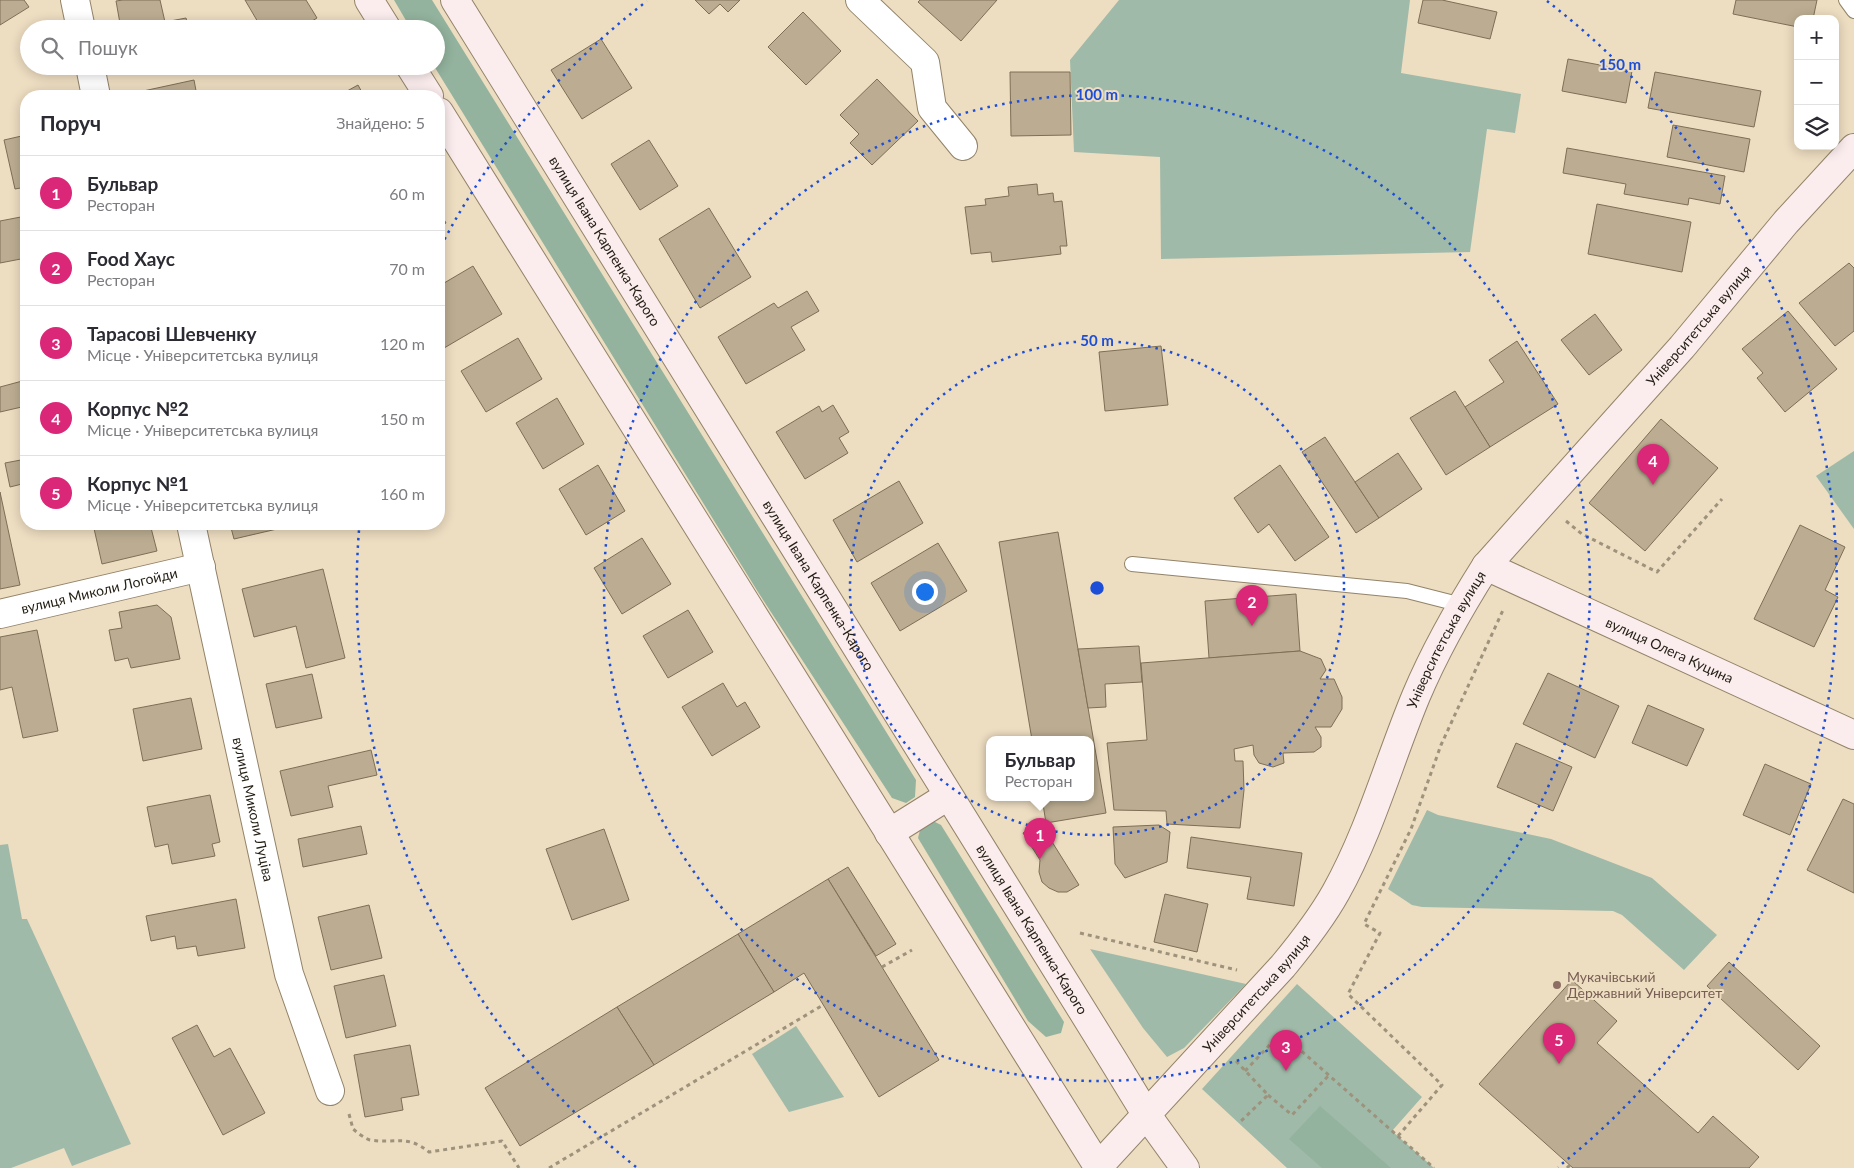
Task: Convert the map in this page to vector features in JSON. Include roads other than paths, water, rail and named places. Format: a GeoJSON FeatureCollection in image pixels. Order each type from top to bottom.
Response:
{"type":"FeatureCollection","features":[{"type":"Feature","properties":{"kind":"main road"},"geometry":{"type":"LineString","coordinates":[[369,0],[381,20]]}},
{"type":"Feature","properties":{"kind":"main road","name":"вулиця Івана Карпенка-Карого"},"geometry":{"type":"LineString","coordinates":[[456,0],[1146,1114],[1185,1168]]}},
{"type":"Feature","properties":{"kind":"main road"},"geometry":{"type":"LineString","coordinates":[[416,75],[425,90]]}},
{"type":"Feature","properties":{"kind":"main road"},"geometry":{"type":"LineString","coordinates":[[445,122],[1098,1168]]}},
{"type":"Feature","properties":{"kind":"main road","name":"Університетська вулиця"},"geometry":{"type":"LineString","coordinates":[[1098,1168],[1283,966],[1310,932],[1336,893],[1354,856],[1417,694],[1462,605],[1486,566],[1682,347],[1786,222],[1854,148]]}},
{"type":"Feature","properties":{"kind":"main road","name":"вулиця Олега Куцина"},"geometry":{"type":"LineString","coordinates":[[1486,566],[1854,735]]}},
{"type":"Feature","properties":{"kind":"main road"},"geometry":{"type":"LineString","coordinates":[[889,833],[948,796]]}},
{"type":"Feature","properties":{"kind":"street"},"geometry":{"type":"LineString","coordinates":[[75,0],[79,20]]}},
{"type":"Feature","properties":{"kind":"street"},"geometry":{"type":"LineString","coordinates":[[860,0],[925,62],[932,108],[964,146]]}},
{"type":"Feature","properties":{"kind":"street"},"geometry":{"type":"LineString","coordinates":[[92,75],[95,90]]}},
{"type":"Feature","properties":{"kind":"street","name":"вулиця Миколи Луціва"},"geometry":{"type":"LineString","coordinates":[[192,530],[289,974],[339,1100]]}},
{"type":"Feature","properties":{"kind":"street","name":"вулиця Миколи Логойди"},"geometry":{"type":"LineString","coordinates":[[0,614],[201,567]]}},
{"type":"Feature","properties":{"kind":"lane"},"geometry":{"type":"LineString","coordinates":[[1846,0],[1854,11]]}},
{"type":"Feature","properties":{"kind":"lane"},"geometry":{"type":"LineString","coordinates":[[1132,564],[1407,592],[1462,605]]}},
{"type":"Feature","properties":{"kind":"place","name":"Корпус №2"},"geometry":{"type":"Point","coordinates":[1653,485]}},
{"type":"Feature","properties":{"kind":"place","name":"Food Хаус"},"geometry":{"type":"Point","coordinates":[1252,626]}},
{"type":"Feature","properties":{"kind":"place","name":"Бульвар"},"geometry":{"type":"Point","coordinates":[1040,859]}},
{"type":"Feature","properties":{"kind":"place","name":"Мукачівський Державний Університет"},"geometry":{"type":"Point","coordinates":[1557,985]}},
{"type":"Feature","properties":{"kind":"place","name":"Корпус №1"},"geometry":{"type":"Point","coordinates":[1559,1064]}},
{"type":"Feature","properties":{"kind":"place","name":"Тарасові Шевченку"},"geometry":{"type":"Point","coordinates":[1286,1071]}}]}
